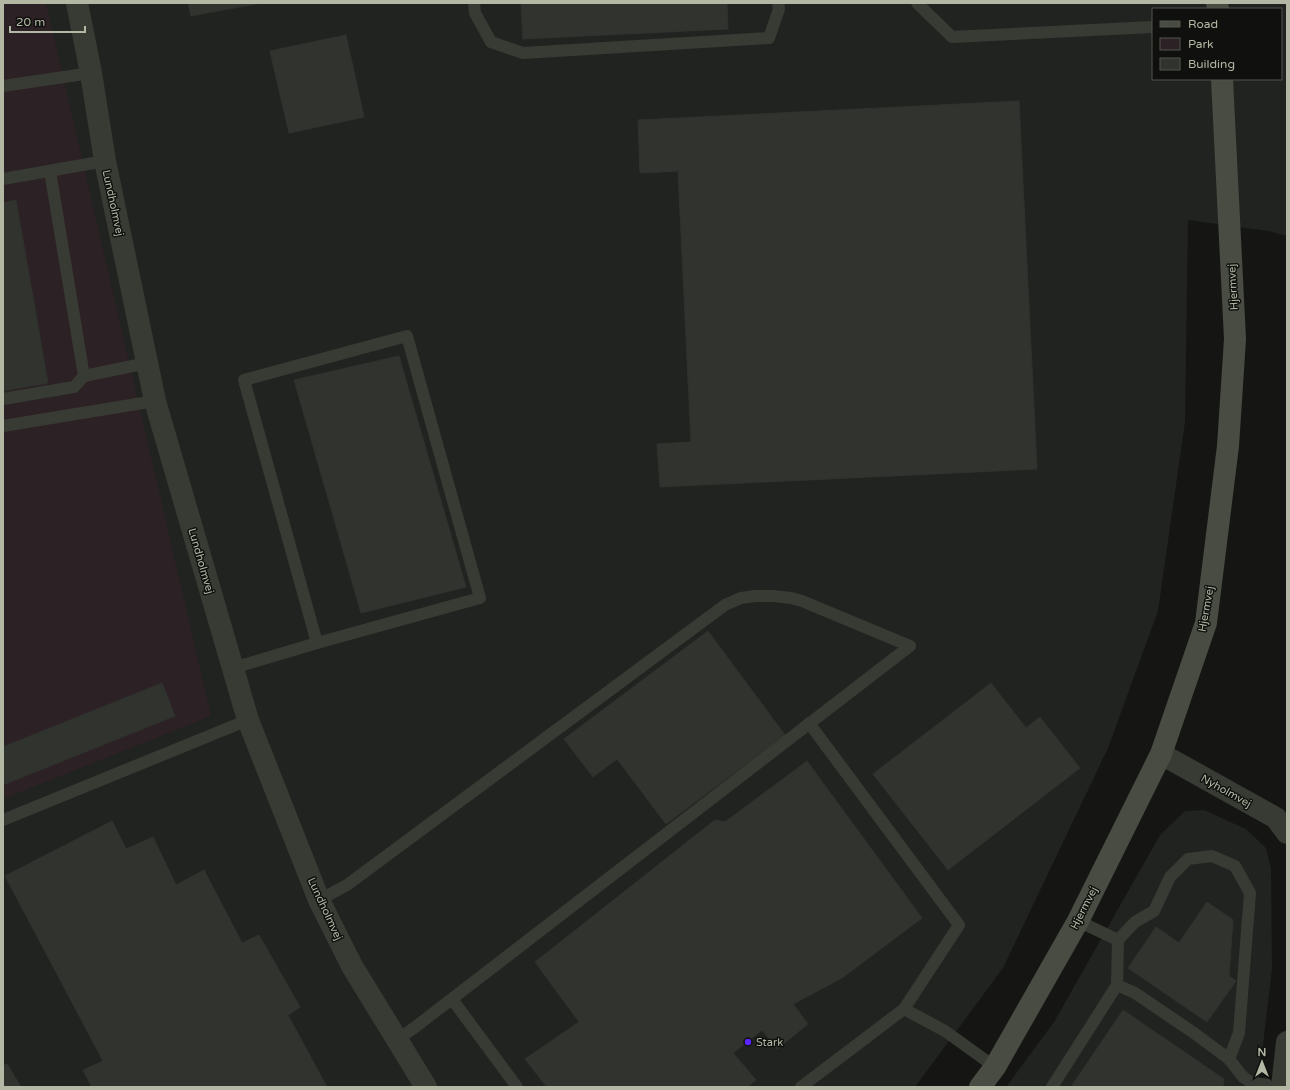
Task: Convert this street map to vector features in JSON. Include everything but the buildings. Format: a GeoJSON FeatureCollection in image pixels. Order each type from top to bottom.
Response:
{"type":"FeatureCollection","features":[{"type":"Feature","properties":{"kind":"street","name":"Lundholmvej"},"geometry":{"type":"LineString","coordinates":[[77,3],[91,73],[105,161],[155,402],[248,720],[319,900],[352,966],[426,1087]]}},
{"type":"Feature","properties":{"kind":"street","name":"Hjermvej"},"geometry":{"type":"LineString","coordinates":[[980,1087],[995,1067],[1078,921],[1161,754],[1206,623],[1228,446],[1235,339],[1222,80]]}},
{"type":"Feature","properties":{"kind":"street","name":"Nyholmvej"},"geometry":{"type":"LineString","coordinates":[[1161,754],[1276,818],[1287,833]]}},
{"type":"Feature","properties":{"kind":"street"},"geometry":{"type":"LineString","coordinates":[[1282,1086],[1287,1051]]}},
{"type":"Feature","properties":{"kind":"lane"},"geometry":{"type":"LineString","coordinates":[[474,3],[475,13],[492,42],[523,53],[769,38],[779,9],[778,3]]}},
{"type":"Feature","properties":{"kind":"lane"},"geometry":{"type":"LineString","coordinates":[[917,3],[952,37],[1152,27]]}},
{"type":"Feature","properties":{"kind":"lane"},"geometry":{"type":"LineString","coordinates":[[3,86],[91,73]]}},
{"type":"Feature","properties":{"kind":"lane"},"geometry":{"type":"LineString","coordinates":[[3,179],[105,161]]}},
{"type":"Feature","properties":{"kind":"lane"},"geometry":{"type":"LineString","coordinates":[[50,171],[84,376]]}},
{"type":"Feature","properties":{"kind":"lane"},"geometry":{"type":"LineString","coordinates":[[233,668],[480,598],[407,336],[244,380],[317,643]]}},
{"type":"Feature","properties":{"kind":"lane"},"geometry":{"type":"LineString","coordinates":[[3,399],[74,387],[84,376],[147,363]]}},
{"type":"Feature","properties":{"kind":"lane"},"geometry":{"type":"LineString","coordinates":[[3,426],[155,402]]}},
{"type":"Feature","properties":{"kind":"lane"},"geometry":{"type":"LineString","coordinates":[[319,900],[347,885],[725,605],[741,598],[773,596],[802,601],[910,646],[398,1039]]}},
{"type":"Feature","properties":{"kind":"lane"},"geometry":{"type":"LineString","coordinates":[[3,820],[248,720]]}},
{"type":"Feature","properties":{"kind":"lane"},"geometry":{"type":"LineString","coordinates":[[801,1087],[904,1009],[959,925],[809,723]]}},
{"type":"Feature","properties":{"kind":"lane"},"geometry":{"type":"LineString","coordinates":[[1052,1087],[1117,985],[1118,940],[1135,922],[1154,911],[1170,877],[1188,859],[1212,856],[1235,866],[1250,893],[1239,1033],[1230,1059]]}},
{"type":"Feature","properties":{"kind":"lane"},"geometry":{"type":"LineString","coordinates":[[1078,921],[1118,940]]}},
{"type":"Feature","properties":{"kind":"lane"},"geometry":{"type":"LineString","coordinates":[[1117,985],[1135,993],[1230,1059],[1240,1082],[1282,1086]]}},
{"type":"Feature","properties":{"kind":"lane"},"geometry":{"type":"LineString","coordinates":[[452,999],[516,1087]]}},
{"type":"Feature","properties":{"kind":"lane"},"geometry":{"type":"LineString","coordinates":[[904,1009],[945,1031],[995,1067]]}},
{"type":"Feature","properties":{"kind":"shaded area"},"geometry":{"type":"Polygon","coordinates":[[[3,3],[1287,3],[1287,236],[1268,231],[1188,220],[1185,422],[1158,611],[1108,748],[1003,968],[915,1087],[3,1087],[3,3]]]}},
{"type":"Feature","properties":{"kind":"shaded area"},"geometry":{"type":"Polygon","coordinates":[[[1204,810],[1246,829],[1266,848],[1271,869],[1272,969],[1258,1087],[1006,1087],[1054,1022],[1160,835],[1185,811],[1204,810]]]}},
{"type":"Feature","properties":{"kind":"green space"},"geometry":{"type":"Polygon","coordinates":[[[3,3],[46,3],[211,716],[3,799],[3,3]]]}},
{"type":"Feature","properties":{"kind":"place","name":"Stark"},"geometry":{"type":"Point","coordinates":[748,1042]}}]}
